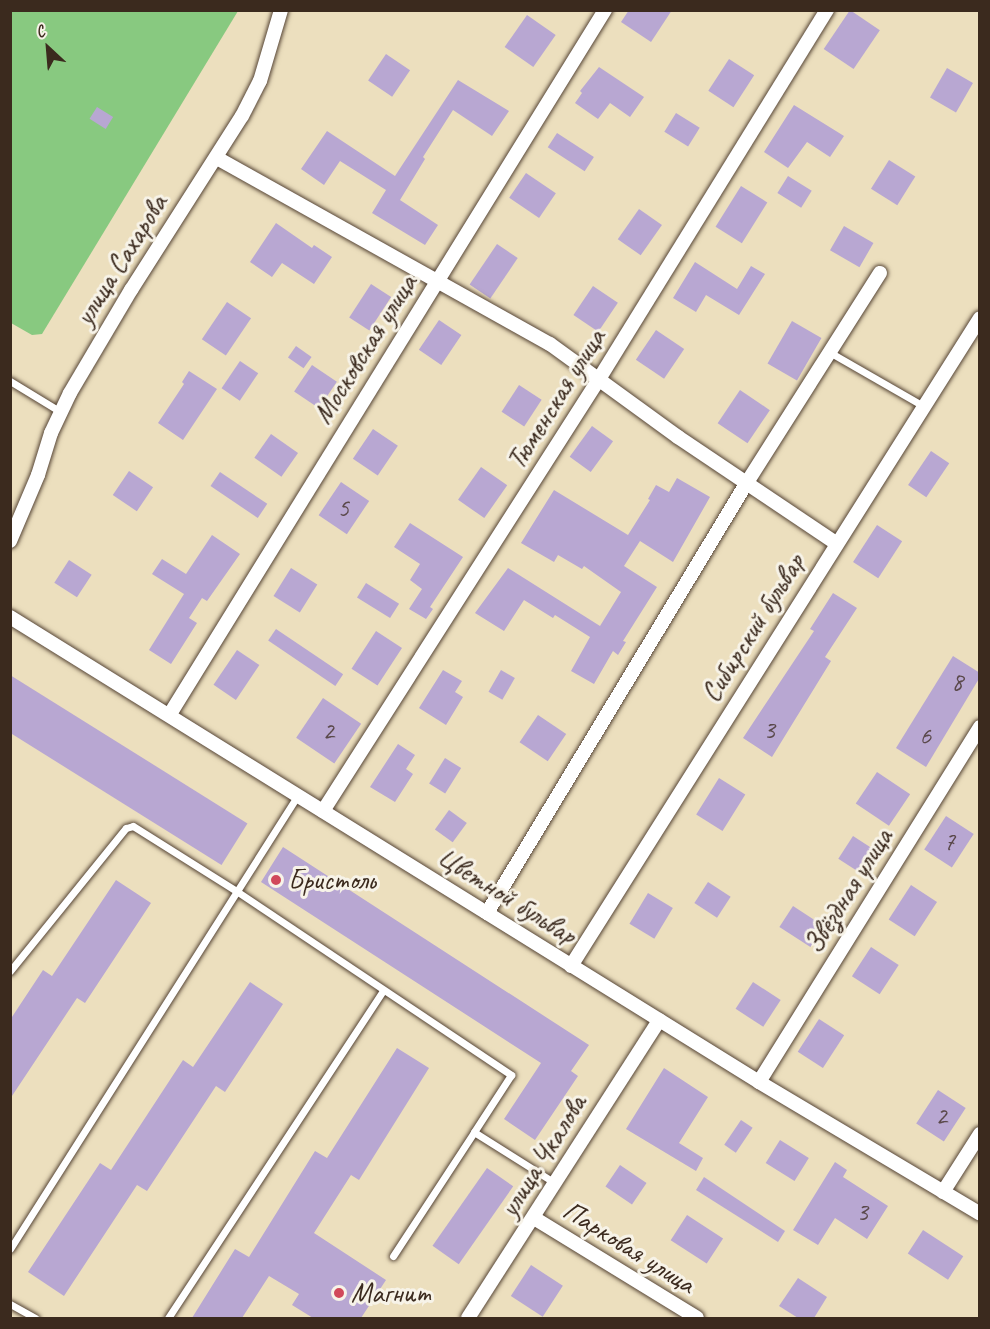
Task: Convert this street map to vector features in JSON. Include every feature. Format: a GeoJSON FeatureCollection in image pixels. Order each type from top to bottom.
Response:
{"type":"FeatureCollection","features":[{"type":"Feature","properties":{"kind":"street","name":"улица Сахарова"},"geometry":{"type":"LineString","coordinates":[[10,541],[61,412],[106,330],[217,158],[260,81],[281,10]]}},
{"type":"Feature","properties":{"kind":"street","name":"Московская улица"},"geometry":{"type":"LineString","coordinates":[[170,714],[605,10]]}},
{"type":"Feature","properties":{"kind":"street","name":"Тюменская улица"},"geometry":{"type":"LineString","coordinates":[[323,811],[599,379],[827,10]]}},
{"type":"Feature","properties":{"kind":"street"},"geometry":{"type":"LineString","coordinates":[[217,158],[550,344],[746,484],[836,543]]}},
{"type":"Feature","properties":{"kind":"street"},"geometry":{"type":"LineString","coordinates":[[487,913],[746,484],[880,273]]}},
{"type":"Feature","properties":{"kind":"street","name":"Сибирский бульвар"},"geometry":{"type":"LineString","coordinates":[[571,966],[980,318]]}},
{"type":"Feature","properties":{"kind":"street","name":"Цветной бульвар"},"geometry":{"type":"LineString","coordinates":[[10,617],[170,714],[759,1082],[980,1214]]}},
{"type":"Feature","properties":{"kind":"street","name":"Звёздная улица"},"geometry":{"type":"LineString","coordinates":[[759,1082],[980,727]]}},
{"type":"Feature","properties":{"kind":"street","name":"улица Чкалова"},"geometry":{"type":"LineString","coordinates":[[468,1318],[659,1020]]}},
{"type":"Feature","properties":{"kind":"street"},"geometry":{"type":"LineString","coordinates":[[944,1192],[980,1134]]}},
{"type":"Feature","properties":{"kind":"street","name":"Парковая улица"},"geometry":{"type":"LineString","coordinates":[[534,1218],[697,1318]]}},
{"type":"Feature","properties":{"kind":"lane"},"geometry":{"type":"LineString","coordinates":[[831,353],[925,407]]}},
{"type":"Feature","properties":{"kind":"lane"},"geometry":{"type":"LineString","coordinates":[[10,381],[61,412]]}},
{"type":"Feature","properties":{"kind":"lane"},"geometry":{"type":"LineString","coordinates":[[10,1249],[298,795]]}},
{"type":"Feature","properties":{"kind":"lane"},"geometry":{"type":"LineString","coordinates":[[10,971],[126,828],[133,826],[238,892],[511,1075],[393,1256]]}},
{"type":"Feature","properties":{"kind":"lane"},"geometry":{"type":"LineString","coordinates":[[168,1318],[383,991]]}},
{"type":"Feature","properties":{"kind":"lane"},"geometry":{"type":"LineString","coordinates":[[474,1132],[556,1184]]}},
{"type":"Feature","properties":{"kind":"lane"},"geometry":{"type":"LineString","coordinates":[[10,1304],[35,1318]]}},
{"type":"Feature","properties":{"kind":"green space"},"geometry":{"type":"Polygon","coordinates":[[[11,11],[238,11],[42,334],[32,335],[11,323],[11,11]]]}},
{"type":"Feature","properties":{"kind":"building"},"geometry":{"type":"Polygon","coordinates":[[[629,10],[672,10],[651,42],[621,22],[629,10]]]}},
{"type":"Feature","properties":{"kind":"building"},"geometry":{"type":"Polygon","coordinates":[[[850,10],[880,30],[854,69],[824,49],[850,10]]]}},
{"type":"Feature","properties":{"kind":"building"},"geometry":{"type":"Polygon","coordinates":[[[527,15],[556,35],[533,67],[505,47],[527,15]]]}},
{"type":"Feature","properties":{"kind":"building"},"geometry":{"type":"Polygon","coordinates":[[[386,54],[410,70],[392,97],[368,81],[386,54]]]}},
{"type":"Feature","properties":{"kind":"building"},"geometry":{"type":"Polygon","coordinates":[[[729,59],[754,75],[733,107],[708,91],[729,59]]]}},
{"type":"Feature","properties":{"kind":"building"},"geometry":{"type":"Polygon","coordinates":[[[599,67],[644,97],[630,117],[610,103],[598,119],[575,103],[582,93],[580,91],[599,67]]]}},
{"type":"Feature","properties":{"kind":"building"},"geometry":{"type":"Polygon","coordinates":[[[947,68],[973,83],[956,112],[930,97],[947,68]]]}},
{"type":"Feature","properties":{"kind":"building"},"geometry":{"type":"Polygon","coordinates":[[[458,80],[509,111],[492,136],[453,110],[423,157],[425,159],[400,200],[438,225],[425,245],[372,213],[386,190],[340,161],[324,185],[301,169],[327,131],[395,176],[458,80]]]}},
{"type":"Feature","properties":{"kind":"building"},"geometry":{"type":"Polygon","coordinates":[[[794,105],[844,136],[830,157],[807,142],[788,168],[764,152],[794,105]]]}},
{"type":"Feature","properties":{"kind":"building"},"geometry":{"type":"Polygon","coordinates":[[[97,107],[113,117],[106,129],[90,119],[97,107]]]}},
{"type":"Feature","properties":{"kind":"building"},"geometry":{"type":"Polygon","coordinates":[[[676,113],[700,128],[688,146],[664,132],[676,113]]]}},
{"type":"Feature","properties":{"kind":"building"},"geometry":{"type":"Polygon","coordinates":[[[557,133],[594,157],[585,171],[548,147],[557,133]]]}},
{"type":"Feature","properties":{"kind":"building"},"geometry":{"type":"Polygon","coordinates":[[[889,160],[915,176],[897,205],[871,189],[889,160]]]}},
{"type":"Feature","properties":{"kind":"building"},"geometry":{"type":"Polygon","coordinates":[[[526,173],[556,193],[539,218],[509,198],[526,173]]]}},
{"type":"Feature","properties":{"kind":"building"},"geometry":{"type":"Polygon","coordinates":[[[788,176],[812,191],[801,208],[777,193],[788,176]]]}},
{"type":"Feature","properties":{"kind":"building"},"geometry":{"type":"Polygon","coordinates":[[[741,186],[767,202],[742,243],[716,227],[741,186]]]}},
{"type":"Feature","properties":{"kind":"building"},"geometry":{"type":"Polygon","coordinates":[[[639,209],[662,225],[641,255],[618,239],[639,209]]]}},
{"type":"Feature","properties":{"kind":"building"},"geometry":{"type":"Polygon","coordinates":[[[276,223],[312,248],[314,245],[332,257],[314,284],[282,263],[272,277],[250,262],[276,223]]]}},
{"type":"Feature","properties":{"kind":"building"},"geometry":{"type":"Polygon","coordinates":[[[844,226],[873,243],[859,267],[830,250],[844,226]]]}},
{"type":"Feature","properties":{"kind":"building"},"geometry":{"type":"Polygon","coordinates":[[[497,244],[518,258],[490,299],[470,285],[497,244]]]}},
{"type":"Feature","properties":{"kind":"building"},"geometry":{"type":"Polygon","coordinates":[[[695,262],[737,289],[751,266],[765,274],[739,315],[706,295],[696,312],[673,298],[695,262]]]}},
{"type":"Feature","properties":{"kind":"building"},"geometry":{"type":"Polygon","coordinates":[[[371,284],[391,297],[369,331],[349,318],[371,284]]]}},
{"type":"Feature","properties":{"kind":"building"},"geometry":{"type":"Polygon","coordinates":[[[593,286],[618,303],[598,332],[573,315],[593,286]]]}},
{"type":"Feature","properties":{"kind":"building"},"geometry":{"type":"Polygon","coordinates":[[[227,302],[251,318],[226,356],[202,339],[227,302]]]}},
{"type":"Feature","properties":{"kind":"building"},"geometry":{"type":"Polygon","coordinates":[[[439,320],[461,335],[441,365],[419,350],[439,320]]]}},
{"type":"Feature","properties":{"kind":"building"},"geometry":{"type":"Polygon","coordinates":[[[792,321],[821,338],[797,380],[768,363],[792,321]]]}},
{"type":"Feature","properties":{"kind":"building"},"geometry":{"type":"Polygon","coordinates":[[[656,330],[684,349],[664,379],[636,360],[656,330]]]}},
{"type":"Feature","properties":{"kind":"building"},"geometry":{"type":"Polygon","coordinates":[[[296,346],[312,357],[304,368],[288,357],[296,346]]]}},
{"type":"Feature","properties":{"kind":"building"},"geometry":{"type":"Polygon","coordinates":[[[240,361],[258,373],[240,401],[222,388],[240,361]]]}},
{"type":"Feature","properties":{"kind":"building"},"geometry":{"type":"Polygon","coordinates":[[[312,365],[337,382],[319,408],[294,392],[312,365]]]}},
{"type":"Feature","properties":{"kind":"building"},"geometry":{"type":"Polygon","coordinates":[[[189,371],[217,389],[183,440],[158,423],[184,384],[182,382],[189,371]]]}},
{"type":"Feature","properties":{"kind":"building"},"geometry":{"type":"Polygon","coordinates":[[[519,385],[542,400],[524,427],[502,412],[519,385]]]}},
{"type":"Feature","properties":{"kind":"building"},"geometry":{"type":"Polygon","coordinates":[[[740,390],[770,410],[747,443],[718,423],[740,390]]]}},
{"type":"Feature","properties":{"kind":"building"},"geometry":{"type":"Polygon","coordinates":[[[592,426],[613,441],[591,472],[570,457],[592,426]]]}},
{"type":"Feature","properties":{"kind":"building"},"geometry":{"type":"Polygon","coordinates":[[[373,429],[398,446],[378,476],[353,459],[373,429]]]}},
{"type":"Feature","properties":{"kind":"building"},"geometry":{"type":"Polygon","coordinates":[[[271,434],[298,453],[281,477],[254,458],[271,434]]]}},
{"type":"Feature","properties":{"kind":"building"},"geometry":{"type":"Polygon","coordinates":[[[931,451],[949,463],[926,497],[908,485],[931,451]]]}},
{"type":"Feature","properties":{"kind":"building"},"geometry":{"type":"Polygon","coordinates":[[[481,467],[507,485],[484,518],[458,500],[481,467]]]}},
{"type":"Feature","properties":{"kind":"building"},"geometry":{"type":"Polygon","coordinates":[[[129,471],[153,487],[137,511],[113,495],[129,471]]]}},
{"type":"Feature","properties":{"kind":"building"},"geometry":{"type":"Polygon","coordinates":[[[220,472],[267,504],[258,518],[210,486],[220,472]]]}},
{"type":"Feature","properties":{"kind":"building"},"geometry":{"type":"Polygon","coordinates":[[[677,478],[710,497],[673,562],[640,541],[624,566],[657,587],[623,641],[626,642],[618,655],[613,651],[594,684],[571,671],[590,637],[555,615],[553,618],[524,600],[504,631],[475,613],[508,568],[600,626],[621,592],[584,566],[582,569],[558,555],[554,562],[521,543],[554,490],[628,535],[650,500],[648,499],[656,485],[669,492],[677,478]]]}},
{"type":"Feature","properties":{"kind":"building"},"geometry":{"type":"Polygon","coordinates":[[[341,482],[369,501],[347,534],[319,515],[341,482]]]}},
{"type":"Feature","properties":{"kind":"building"},"geometry":{"type":"Polygon","coordinates":[[[410,523],[463,557],[430,607],[433,609],[426,619],[409,609],[422,589],[410,580],[420,564],[394,547],[410,523]]]}},
{"type":"Feature","properties":{"kind":"building"},"geometry":{"type":"Polygon","coordinates":[[[877,525],[902,541],[878,578],[853,562],[877,525]]]}},
{"type":"Feature","properties":{"kind":"building"},"geometry":{"type":"Polygon","coordinates":[[[212,535],[240,554],[207,601],[202,598],[189,618],[197,623],[171,664],[149,650],[184,594],[152,574],[162,559],[186,574],[212,535]]]}},
{"type":"Feature","properties":{"kind":"building"},"geometry":{"type":"Polygon","coordinates":[[[69,560],[92,575],[77,597],[54,583],[69,560]]]}},
{"type":"Feature","properties":{"kind":"building"},"geometry":{"type":"Polygon","coordinates":[[[291,568],[317,584],[300,612],[274,596],[291,568]]]}},
{"type":"Feature","properties":{"kind":"building"},"geometry":{"type":"Polygon","coordinates":[[[366,583],[399,604],[390,618],[357,597],[366,583]]]}},
{"type":"Feature","properties":{"kind":"building"},"geometry":{"type":"Polygon","coordinates":[[[833,593],[857,608],[825,657],[831,661],[772,757],[743,738],[814,631],[810,629],[833,593]]]}},
{"type":"Feature","properties":{"kind":"building"},"geometry":{"type":"Polygon","coordinates":[[[276,629],[343,674],[335,686],[268,641],[276,629]]]}},
{"type":"Feature","properties":{"kind":"building"},"geometry":{"type":"Polygon","coordinates":[[[376,631],[402,648],[377,686],[351,669],[376,631]]]}},
{"type":"Feature","properties":{"kind":"building"},"geometry":{"type":"Polygon","coordinates":[[[237,650],[259,665],[236,700],[214,685],[237,650]]]}},
{"type":"Feature","properties":{"kind":"building"},"geometry":{"type":"Polygon","coordinates":[[[953,656],[980,673],[980,677],[926,767],[896,748],[953,656]]]}},
{"type":"Feature","properties":{"kind":"building"},"geometry":{"type":"Polygon","coordinates":[[[443,670],[462,681],[455,692],[463,697],[446,725],[419,708],[443,670]]]}},
{"type":"Feature","properties":{"kind":"building"},"geometry":{"type":"Polygon","coordinates":[[[501,670],[515,678],[502,700],[488,692],[501,670]]]}},
{"type":"Feature","properties":{"kind":"building"},"geometry":{"type":"Polygon","coordinates":[[[10,675],[247,823],[221,865],[10,733],[10,675]]]}},
{"type":"Feature","properties":{"kind":"building"},"geometry":{"type":"Polygon","coordinates":[[[323,698],[361,724],[334,764],[296,738],[323,698]]]}},
{"type":"Feature","properties":{"kind":"building"},"geometry":{"type":"Polygon","coordinates":[[[538,715],[566,734],[548,761],[520,742],[538,715]]]}},
{"type":"Feature","properties":{"kind":"building"},"geometry":{"type":"Polygon","coordinates":[[[398,744],[415,755],[406,769],[413,774],[395,802],[370,787],[398,744]]]}},
{"type":"Feature","properties":{"kind":"building"},"geometry":{"type":"Polygon","coordinates":[[[445,758],[461,768],[445,794],[429,783],[445,758]]]}},
{"type":"Feature","properties":{"kind":"building"},"geometry":{"type":"Polygon","coordinates":[[[877,772],[910,794],[889,826],[856,804],[877,772]]]}},
{"type":"Feature","properties":{"kind":"building"},"geometry":{"type":"Polygon","coordinates":[[[719,778],[745,794],[723,831],[696,814],[719,778]]]}},
{"type":"Feature","properties":{"kind":"building"},"geometry":{"type":"Polygon","coordinates":[[[449,810],[467,823],[453,842],[435,829],[449,810]]]}},
{"type":"Feature","properties":{"kind":"building"},"geometry":{"type":"Polygon","coordinates":[[[946,816],[974,834],[952,868],[924,850],[946,816]]]}},
{"type":"Feature","properties":{"kind":"building"},"geometry":{"type":"Polygon","coordinates":[[[853,836],[878,852],[863,875],[838,859],[853,836]]]}},
{"type":"Feature","properties":{"kind":"building"},"geometry":{"type":"Polygon","coordinates":[[[283,847],[589,1045],[571,1071],[578,1076],[535,1140],[504,1119],[541,1063],[261,882],[283,847]]]}},
{"type":"Feature","properties":{"kind":"building"},"geometry":{"type":"Polygon","coordinates":[[[116,880],[151,903],[85,1003],[77,998],[10,1099],[10,1020],[43,970],[52,976],[116,880]]]}},
{"type":"Feature","properties":{"kind":"building"},"geometry":{"type":"Polygon","coordinates":[[[708,882],[731,897],[717,918],[694,903],[708,882]]]}},
{"type":"Feature","properties":{"kind":"building"},"geometry":{"type":"Polygon","coordinates":[[[911,885],[937,902],[915,936],[889,919],[911,885]]]}},
{"type":"Feature","properties":{"kind":"building"},"geometry":{"type":"Polygon","coordinates":[[[648,893],[673,908],[654,939],[629,924],[648,893]]]}},
{"type":"Feature","properties":{"kind":"building"},"geometry":{"type":"Polygon","coordinates":[[[793,906],[824,926],[810,947],[779,927],[793,906]]]}},
{"type":"Feature","properties":{"kind":"building"},"geometry":{"type":"Polygon","coordinates":[[[871,947],[899,965],[880,994],[852,976],[871,947]]]}},
{"type":"Feature","properties":{"kind":"building"},"geometry":{"type":"Polygon","coordinates":[[[250,982],[283,1004],[225,1092],[216,1086],[147,1191],[137,1185],[64,1296],[28,1272],[100,1163],[111,1170],[183,1060],[193,1067],[250,982]]]}},
{"type":"Feature","properties":{"kind":"building"},"geometry":{"type":"Polygon","coordinates":[[[753,982],[781,1000],[763,1027],[736,1009],[753,982]]]}},
{"type":"Feature","properties":{"kind":"building"},"geometry":{"type":"Polygon","coordinates":[[[819,1019],[844,1035],[823,1068],[798,1052],[819,1019]]]}},
{"type":"Feature","properties":{"kind":"building"},"geometry":{"type":"Polygon","coordinates":[[[397,1048],[429,1068],[359,1180],[351,1175],[314,1233],[386,1280],[361,1318],[313,1318],[292,1305],[299,1294],[269,1276],[242,1318],[192,1318],[235,1249],[249,1257],[315,1151],[327,1158],[397,1048]]]}},
{"type":"Feature","properties":{"kind":"building"},"geometry":{"type":"Polygon","coordinates":[[[664,1068],[708,1097],[679,1143],[703,1158],[696,1171],[626,1129],[664,1068]]]}},
{"type":"Feature","properties":{"kind":"building"},"geometry":{"type":"Polygon","coordinates":[[[938,1090],[966,1108],[944,1142],[916,1124],[938,1090]]]}},
{"type":"Feature","properties":{"kind":"building"},"geometry":{"type":"Polygon","coordinates":[[[741,1120],[753,1128],[736,1153],[724,1145],[741,1120]]]}},
{"type":"Feature","properties":{"kind":"building"},"geometry":{"type":"Polygon","coordinates":[[[780,1140],[809,1158],[795,1181],[766,1163],[780,1140]]]}},
{"type":"Feature","properties":{"kind":"building"},"geometry":{"type":"Polygon","coordinates":[[[835,1162],[847,1170],[843,1177],[888,1206],[867,1239],[835,1218],[818,1245],[793,1230],[835,1162]]]}},
{"type":"Feature","properties":{"kind":"building"},"geometry":{"type":"Polygon","coordinates":[[[620,1165],[647,1183],[632,1204],[605,1187],[620,1165]]]}},
{"type":"Feature","properties":{"kind":"building"},"geometry":{"type":"Polygon","coordinates":[[[487,1168],[513,1186],[459,1264],[433,1246],[487,1168]]]}},
{"type":"Feature","properties":{"kind":"building"},"geometry":{"type":"Polygon","coordinates":[[[704,1177],[785,1231],[778,1242],[696,1190],[704,1177]]]}},
{"type":"Feature","properties":{"kind":"building"},"geometry":{"type":"Polygon","coordinates":[[[687,1215],[723,1238],[707,1264],[671,1240],[687,1215]]]}},
{"type":"Feature","properties":{"kind":"building"},"geometry":{"type":"Polygon","coordinates":[[[923,1230],[963,1256],[948,1280],[908,1253],[923,1230]]]}},
{"type":"Feature","properties":{"kind":"building"},"geometry":{"type":"Polygon","coordinates":[[[531,1265],[563,1286],[543,1317],[511,1296],[531,1265]]]}},
{"type":"Feature","properties":{"kind":"building"},"geometry":{"type":"Polygon","coordinates":[[[798,1278],[827,1297],[814,1318],[798,1318],[779,1306],[798,1278]]]}},
{"type":"Feature","properties":{"kind":"place","name":"Бристоль"},"geometry":{"type":"Point","coordinates":[276,880]}},
{"type":"Feature","properties":{"kind":"place","name":"Магнит"},"geometry":{"type":"Point","coordinates":[339,1293]}}]}
